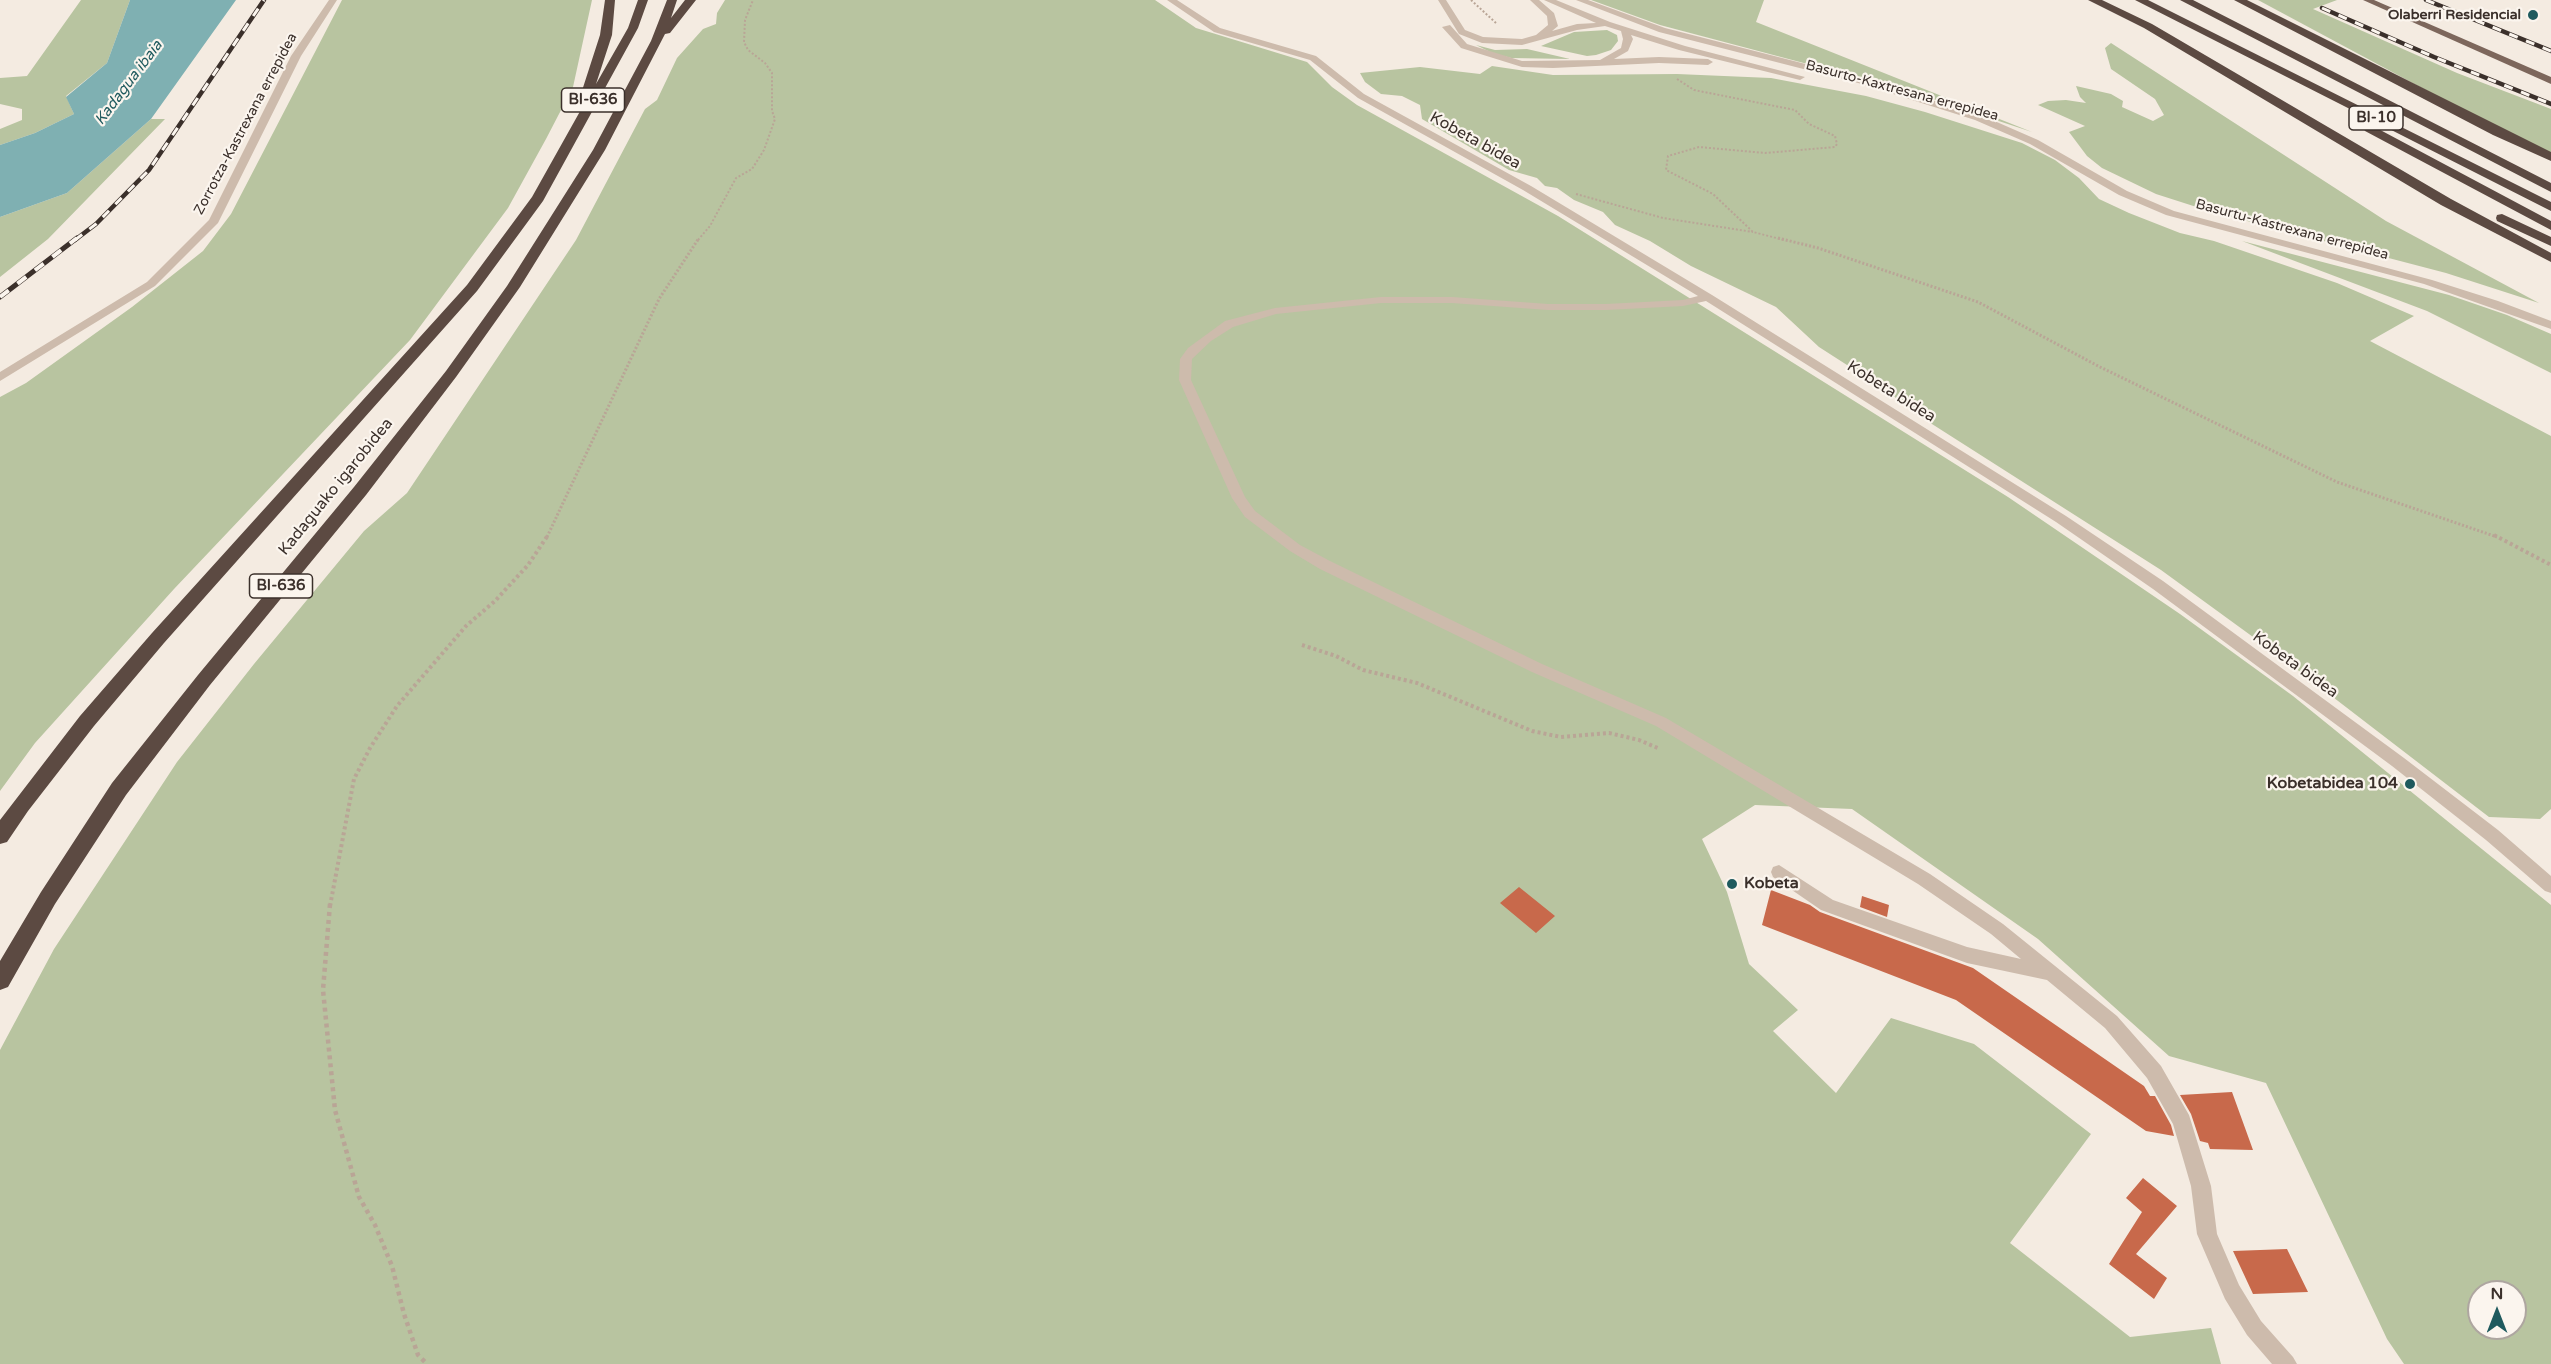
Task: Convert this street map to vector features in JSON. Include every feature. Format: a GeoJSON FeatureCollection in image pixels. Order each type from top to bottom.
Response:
{"type":"FeatureCollection","features":[{"type":"Feature","properties":{"kind":"highway"},"geometry":{"type":"LineString","coordinates":[[578,128],[591,78],[606,35],[610,0]]}},
{"type":"Feature","properties":{"kind":"highway","name":"Kadaguako igarobidea"},"geometry":{"type":"LineString","coordinates":[[0,836],[21,805],[87,721],[158,638],[472,288],[526,216],[633,28],[643,0]]}},
{"type":"Feature","properties":{"kind":"highway","name":"Kadaguako igarobidea"},"geometry":{"type":"LineString","coordinates":[[0,981],[48,898],[119,789],[212,671],[360,491],[495,313],[550,231],[599,150],[657,41],[672,0]]}},
{"type":"Feature","properties":{"kind":"highway"},"geometry":{"type":"LineString","coordinates":[[657,41],[691,0]]}},
{"type":"Feature","properties":{"kind":"highway"},"geometry":{"type":"LineString","coordinates":[[2093,0],[2148,26],[2446,202],[2551,258]]}},
{"type":"Feature","properties":{"kind":"highway","name":"BI-10"},"geometry":{"type":"LineString","coordinates":[[2140,0],[2551,207]]}},
{"type":"Feature","properties":{"kind":"highway","name":"BI-10"},"geometry":{"type":"LineString","coordinates":[[2185,0],[2551,188]]}},
{"type":"Feature","properties":{"kind":"highway"},"geometry":{"type":"LineString","coordinates":[[2239,0],[2486,127],[2551,157]]}},
{"type":"Feature","properties":{"kind":"highway"},"geometry":{"type":"LineString","coordinates":[[2201,32],[2238,55],[2551,226]]}},
{"type":"Feature","properties":{"kind":"highway"},"geometry":{"type":"LineString","coordinates":[[2370,94],[2551,176]]}},
{"type":"Feature","properties":{"kind":"highway"},"geometry":{"type":"LineString","coordinates":[[2313,122],[2551,242]]}},
{"type":"Feature","properties":{"kind":"main road"},"geometry":{"type":"LineString","coordinates":[[2367,0],[2551,81]]}},
{"type":"Feature","properties":{"kind":"street","name":"Zorrotza-Kastrexana errepidea"},"geometry":{"type":"LineString","coordinates":[[0,377],[151,284],[214,221],[296,56],[333,0]]}},
{"type":"Feature","properties":{"kind":"street","name":"Kobeta bidea"},"geometry":{"type":"LineString","coordinates":[[1171,0],[1216,30],[1313,58],[1361,96],[1527,188],[1707,297],[2061,519],[2158,585],[2398,762],[2492,835],[2551,886]]}},
{"type":"Feature","properties":{"kind":"street"},"geometry":{"type":"LineString","coordinates":[[1534,0],[1551,15],[1553,26],[1540,36]]}},
{"type":"Feature","properties":{"kind":"street","name":"Basurto-Kaxtresana errepidea"},"geometry":{"type":"LineString","coordinates":[[1548,0],[1682,48],[1944,113],[2034,142]]}},
{"type":"Feature","properties":{"kind":"street"},"geometry":{"type":"LineString","coordinates":[[1564,0],[1616,26],[1628,39],[1625,49],[1599,63]]}},
{"type":"Feature","properties":{"kind":"street","name":"Basurto-Kaxtresana errepidea"},"geometry":{"type":"LineString","coordinates":[[1580,0],[1662,30],[1915,97],[1979,118],[2034,142]]}},
{"type":"Feature","properties":{"kind":"street"},"geometry":{"type":"LineString","coordinates":[[1443,3],[1462,32],[1482,40],[1522,42],[1576,27],[1633,27],[1741,57],[1773,60]]}},
{"type":"Feature","properties":{"kind":"street"},"geometry":{"type":"LineString","coordinates":[[1443,3],[1444,20],[1452,35],[1464,46],[1488,56],[1522,64],[1686,61],[1758,67]]}},
{"type":"Feature","properties":{"kind":"street","name":"Basurtu-Kastrexana errepidea"},"geometry":{"type":"LineString","coordinates":[[2034,142],[2123,193],[2170,213],[2428,282],[2494,303],[2551,325]]}},
{"type":"Feature","properties":{"kind":"street"},"geometry":{"type":"LineString","coordinates":[[1707,297],[1683,303],[1606,307],[1548,307],[1452,300],[1381,300],[1275,311],[1229,324],[1208,338],[1186,359],[1185,380],[1239,498],[1250,514],[1295,548],[1325,566],[1526,663],[1661,722],[1924,879],[1997,930],[2111,1022],[2154,1072],[2182,1121],[2201,1186],[2207,1234],[2232,1292],[2254,1328],[2286,1364]]}},
{"type":"Feature","properties":{"kind":"street"},"geometry":{"type":"LineString","coordinates":[[1779,872],[1827,905],[1967,955],[2053,974]]}},
{"type":"Feature","properties":{"kind":"path"},"geometry":{"type":"LineString","coordinates":[[427,1364],[418,1355],[404,1314],[392,1266],[375,1225],[359,1197],[335,1110],[323,990],[326,931],[335,870],[354,779],[370,748],[397,706],[466,626],[495,601],[528,565],[546,539],[659,299],[695,243],[710,226],[736,178],[752,169],[764,150],[775,119],[772,111],[771,73],[765,63],[748,51],[744,42],[745,20],[753,0]]}},
{"type":"Feature","properties":{"kind":"path"},"geometry":{"type":"LineString","coordinates":[[1472,0],[1498,24]]}},
{"type":"Feature","properties":{"kind":"path"},"geometry":{"type":"LineString","coordinates":[[1667,78],[1677,79],[1694,90],[1795,110],[1809,124],[1835,136],[1837,144],[1835,147],[1765,153],[1699,147],[1668,156],[1666,170],[1713,194],[1722,205],[1754,232]]}},
{"type":"Feature","properties":{"kind":"path"},"geometry":{"type":"LineString","coordinates":[[1569,193],[1590,196],[1663,218],[1754,232],[1818,248],[1978,302],[2100,367],[2337,482],[2494,535],[2551,565]]}},
{"type":"Feature","properties":{"kind":"path"},"geometry":{"type":"LineString","coordinates":[[1302,645],[1336,656],[1363,669],[1417,683],[1532,730],[1561,737],[1609,733],[1639,740],[1668,752]]}},
{"type":"Feature","properties":{"kind":"green space"},"geometry":{"type":"Polygon","coordinates":[[[81,0],[130,0],[107,63],[66,96],[74,114],[35,133],[0,145],[0,129],[22,120],[22,109],[0,104],[0,78],[27,76],[81,0]]]}},
{"type":"Feature","properties":{"kind":"green space"},"geometry":{"type":"Polygon","coordinates":[[[342,0],[592,0],[573,87],[546,139],[508,208],[410,340],[174,589],[35,743],[0,791],[0,397],[26,383],[132,307],[203,251],[231,214],[342,0]]]}},
{"type":"Feature","properties":{"kind":"green space"},"geometry":{"type":"Polygon","coordinates":[[[725,0],[1155,0],[1196,28],[1307,62],[1332,87],[1357,105],[1558,216],[2008,497],[2180,614],[2293,696],[2551,905],[2551,1364],[2404,1364],[2387,1339],[2266,1083],[2169,1056],[2038,939],[1852,809],[1755,805],[1702,839],[1727,892],[1749,964],[1798,1010],[1773,1031],[1836,1093],[1891,1018],[1974,1044],[2091,1134],[2010,1243],[2130,1337],[2211,1328],[2221,1364],[0,1364],[0,1050],[54,949],[177,762],[254,664],[364,531],[407,493],[576,240],[645,109],[657,100],[677,58],[703,29],[716,24],[717,13],[725,0]]]}},
{"type":"Feature","properties":{"kind":"green space"},"geometry":{"type":"Polygon","coordinates":[[[1591,0],[1764,0],[1756,22],[2032,132],[1902,89],[1660,25],[1591,0]]]}},
{"type":"Feature","properties":{"kind":"green space"},"geometry":{"type":"Polygon","coordinates":[[[2258,0],[2337,0],[2313,9],[2457,73],[2551,109],[2551,153],[2504,132],[2258,0]]]}},
{"type":"Feature","properties":{"kind":"green space"},"geometry":{"type":"Polygon","coordinates":[[[1607,30],[1617,35],[1618,41],[1611,50],[1596,55],[1587,56],[1541,46],[1574,32],[1607,30]]]}},
{"type":"Feature","properties":{"kind":"green space"},"geometry":{"type":"Polygon","coordinates":[[[2111,43],[2386,221],[2539,303],[2446,273],[2209,211],[2156,194],[2102,168],[2087,156],[2069,132],[2085,126],[2038,105],[2048,101],[2066,100],[2086,103],[2080,97],[2076,86],[2111,94],[2123,101],[2122,107],[2153,121],[2164,115],[2155,99],[2111,69],[2105,48],[2111,43]]]}},
{"type":"Feature","properties":{"kind":"green space"},"geometry":{"type":"Polygon","coordinates":[[[1476,45],[1495,50],[1527,49],[1570,59],[1511,58],[1492,53],[1476,45]]]}},
{"type":"Feature","properties":{"kind":"green space"},"geometry":{"type":"Polygon","coordinates":[[[1492,66],[1553,75],[1677,74],[1771,78],[1866,96],[2022,143],[2055,160],[2079,178],[2099,199],[2129,213],[2180,233],[2214,241],[2337,283],[2414,316],[2370,341],[2551,436],[2551,809],[2540,819],[2489,817],[2286,661],[2161,570],[1910,410],[1889,392],[1819,347],[1776,307],[1691,266],[1650,241],[1615,225],[1603,212],[1574,200],[1557,188],[1545,186],[1537,178],[1509,170],[1422,119],[1420,105],[1402,96],[1381,94],[1365,82],[1360,73],[1420,67],[1480,74],[1492,66]]]}},
{"type":"Feature","properties":{"kind":"green space"},"geometry":{"type":"Polygon","coordinates":[[[151,119],[165,119],[48,239],[0,277],[0,217],[67,193],[151,119]]]}},
{"type":"Feature","properties":{"kind":"green space"},"geometry":{"type":"Polygon","coordinates":[[[2242,241],[2449,295],[2507,315],[2551,334],[2551,373],[2427,311],[2242,241]]]}},
{"type":"Feature","properties":{"kind":"water","name":"Kadagua ibaia"},"geometry":{"type":"Polygon","coordinates":[[[130,0],[236,0],[151,119],[67,193],[0,217],[0,145],[35,133],[74,114],[66,97],[107,63],[130,0]]]}},
{"type":"Feature","properties":{"kind":"building"},"geometry":{"type":"Polygon","coordinates":[[[1519,887],[1555,916],[1536,933],[1500,903],[1519,887]]]}},
{"type":"Feature","properties":{"kind":"building"},"geometry":{"type":"Polygon","coordinates":[[[1771,890],[1810,905],[1820,912],[1973,968],[2144,1086],[2150,1096],[2155,1096],[2171,1125],[2174,1136],[2146,1131],[1956,1000],[1762,925],[1771,890]]]}},
{"type":"Feature","properties":{"kind":"building"},"geometry":{"type":"Polygon","coordinates":[[[1862,896],[1889,905],[1887,917],[1860,907],[1862,896]]]}},
{"type":"Feature","properties":{"kind":"building"},"geometry":{"type":"Polygon","coordinates":[[[2232,1092],[2253,1150],[2210,1149],[2208,1143],[2200,1141],[2191,1114],[2180,1095],[2232,1092]]]}},
{"type":"Feature","properties":{"kind":"building"},"geometry":{"type":"Polygon","coordinates":[[[2143,1178],[2177,1206],[2136,1254],[2167,1278],[2154,1299],[2109,1264],[2142,1212],[2126,1198],[2143,1178]]]}},
{"type":"Feature","properties":{"kind":"building"},"geometry":{"type":"Polygon","coordinates":[[[2287,1249],[2308,1292],[2253,1294],[2233,1251],[2287,1249]]]}},
{"type":"Feature","properties":{"kind":"railway"},"geometry":{"type":"LineString","coordinates":[[75,240],[96,224],[149,170],[264,0]]}},
{"type":"Feature","properties":{"kind":"railway"},"geometry":{"type":"LineString","coordinates":[[2426,0],[2551,51]]}},
{"type":"Feature","properties":{"kind":"railway"},"geometry":{"type":"LineString","coordinates":[[2322,8],[2434,57],[2551,104]]}},
{"type":"Feature","properties":{"kind":"railway"},"geometry":{"type":"LineString","coordinates":[[0,297],[77,238]]}},
{"type":"Feature","properties":{"kind":"place","name":"Olaberri Residencial"},"geometry":{"type":"Point","coordinates":[2533,15]}},
{"type":"Feature","properties":{"kind":"place","name":"Kobetabidea 104"},"geometry":{"type":"Point","coordinates":[2410,784]}},
{"type":"Feature","properties":{"kind":"place","name":"Kobeta"},"geometry":{"type":"Point","coordinates":[1732,884]}}]}
